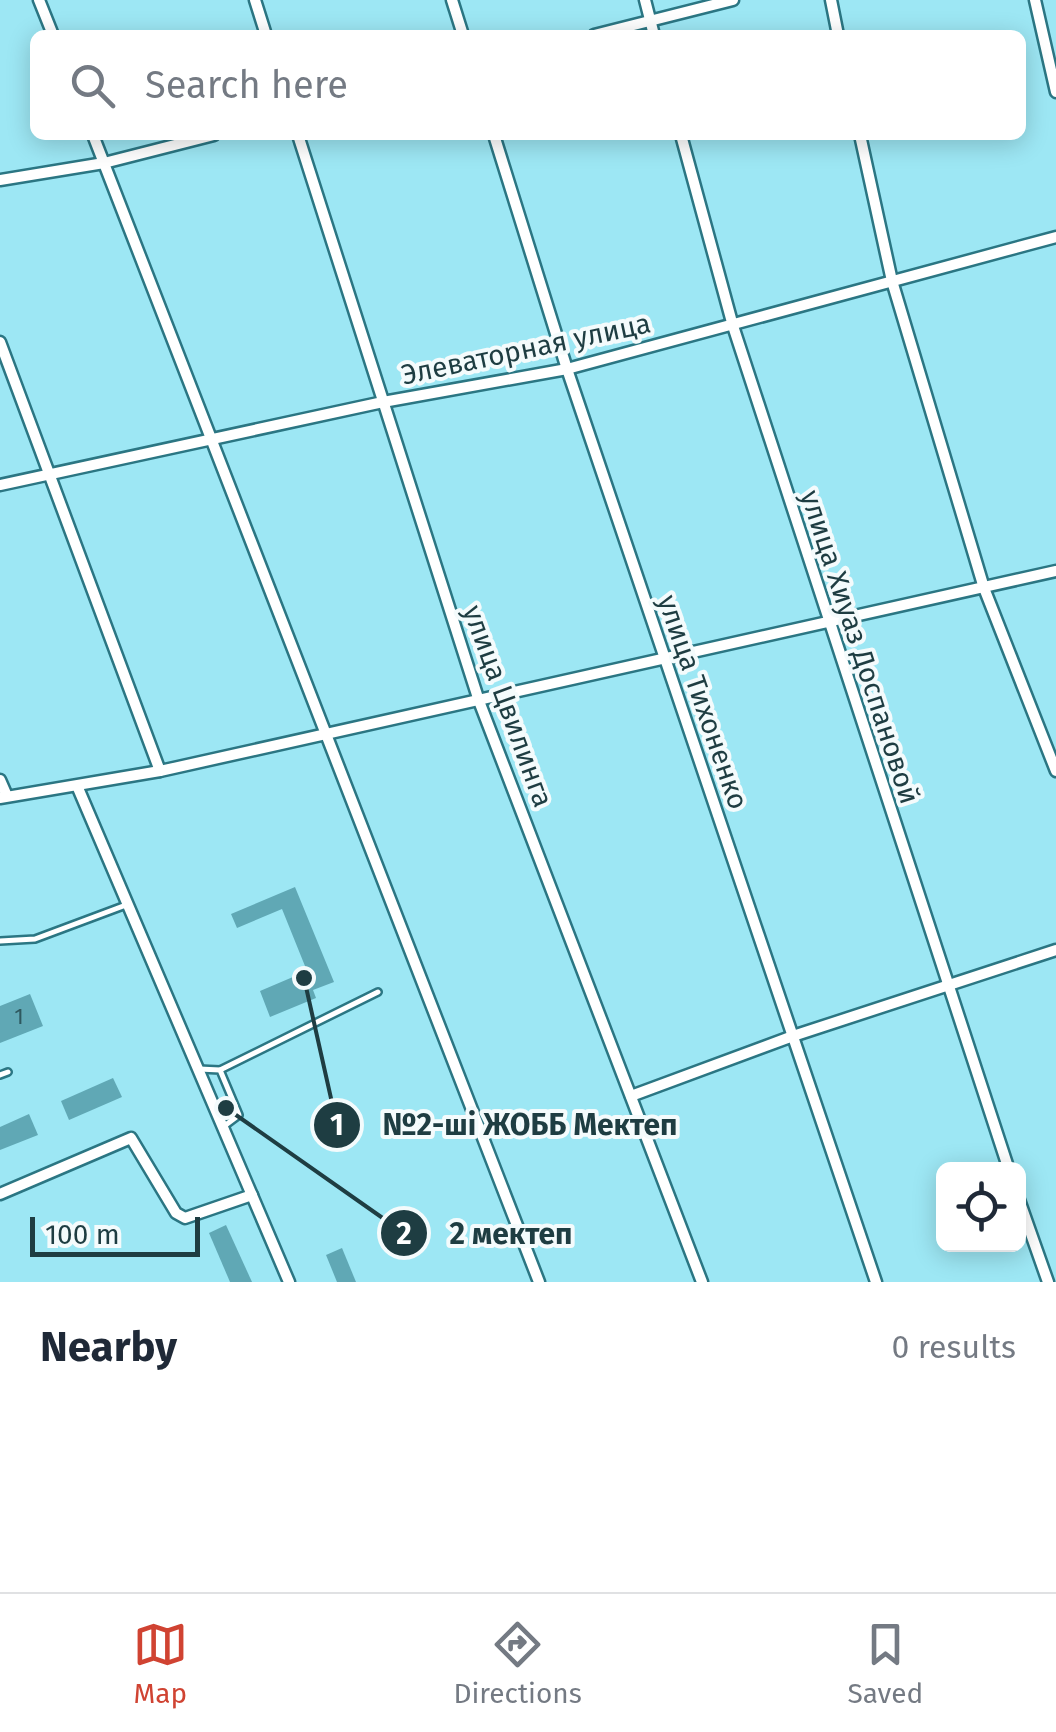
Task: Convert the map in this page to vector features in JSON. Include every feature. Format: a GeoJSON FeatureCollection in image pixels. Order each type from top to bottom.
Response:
{"type":"FeatureCollection","features":[{"type":"Feature","properties":{"kind":"street"},"geometry":{"type":"LineString","coordinates":[[39,0],[51,30]]}},
{"type":"Feature","properties":{"kind":"street"},"geometry":{"type":"LineString","coordinates":[[254,0],[264,30]]}},
{"type":"Feature","properties":{"kind":"street"},"geometry":{"type":"LineString","coordinates":[[452,0],[461,30]]}},
{"type":"Feature","properties":{"kind":"street"},"geometry":{"type":"LineString","coordinates":[[644,0],[653,30]]}},
{"type":"Feature","properties":{"kind":"street"},"geometry":{"type":"LineString","coordinates":[[613,30],[732,0]]}},
{"type":"Feature","properties":{"kind":"street"},"geometry":{"type":"LineString","coordinates":[[831,0],[837,30]]}},
{"type":"Feature","properties":{"kind":"street"},"geometry":{"type":"LineString","coordinates":[[1034,0],[1056,87]]}},
{"type":"Feature","properties":{"kind":"street"},"geometry":{"type":"LineString","coordinates":[[95,140],[539,1282]]}},
{"type":"Feature","properties":{"kind":"street"},"geometry":{"type":"LineString","coordinates":[[0,180],[104,163],[194,140]]}},
{"type":"Feature","properties":{"kind":"street","name":"улица Цвилинга"},"geometry":{"type":"LineString","coordinates":[[300,140],[479,702],[702,1282]]}},
{"type":"Feature","properties":{"kind":"street","name":"улица Тихоненко"},"geometry":{"type":"LineString","coordinates":[[496,140],[567,369],[876,1282]]}},
{"type":"Feature","properties":{"kind":"street","name":"улица Хиуаз Доспановой"},"geometry":{"type":"LineString","coordinates":[[683,140],[733,326],[1006,1162]]}},
{"type":"Feature","properties":{"kind":"street"},"geometry":{"type":"LineString","coordinates":[[861,140],[892,282],[984,588],[1056,770]]}},
{"type":"Feature","properties":{"kind":"street","name":"Элеваторная улица"},"geometry":{"type":"LineString","coordinates":[[0,485],[383,402],[567,369],[1056,237]]}},
{"type":"Feature","properties":{"kind":"street"},"geometry":{"type":"LineString","coordinates":[[0,342],[160,771]]}},
{"type":"Feature","properties":{"kind":"street"},"geometry":{"type":"LineString","coordinates":[[0,780],[3,797],[78,788],[666,661],[1056,571]]}},
{"type":"Feature","properties":{"kind":"street"},"geometry":{"type":"LineString","coordinates":[[78,788],[289,1282]]}},
{"type":"Feature","properties":{"kind":"street"},"geometry":{"type":"LineString","coordinates":[[630,1096],[792,1036],[1056,950]]}},
{"type":"Feature","properties":{"kind":"street"},"geometry":{"type":"LineString","coordinates":[[0,1194],[131,1138],[169,1203],[185,1218],[252,1195]]}},
{"type":"Feature","properties":{"kind":"street"},"geometry":{"type":"LineString","coordinates":[[1026,1219],[1048,1282]]}},
{"type":"Feature","properties":{"kind":"lane"},"geometry":{"type":"LineString","coordinates":[[0,940],[34,939],[128,904]]}},
{"type":"Feature","properties":{"kind":"lane"},"geometry":{"type":"LineString","coordinates":[[198,1070],[220,1070],[378,992]]}},
{"type":"Feature","properties":{"kind":"lane"},"geometry":{"type":"LineString","coordinates":[[220,1070],[239,1110],[236,1120],[223,1127]]}},
{"type":"Feature","properties":{"kind":"lane"},"geometry":{"type":"LineString","coordinates":[[0,1076],[8,1072]]}},
{"type":"Feature","properties":{"kind":"building"},"geometry":{"type":"Polygon","coordinates":[[[295,887],[334,982],[313,990],[316,998],[270,1017],[260,991],[307,971],[282,909],[237,928],[231,914],[295,887]]]}},
{"type":"Feature","properties":{"kind":"building"},"geometry":{"type":"Polygon","coordinates":[[[30,994],[43,1026],[0,1043],[0,1006],[30,994]]]}},
{"type":"Feature","properties":{"kind":"building"},"geometry":{"type":"Polygon","coordinates":[[[113,1078],[122,1097],[69,1120],[61,1101],[113,1078]]]}},
{"type":"Feature","properties":{"kind":"building"},"geometry":{"type":"Polygon","coordinates":[[[29,1114],[38,1135],[0,1150],[0,1127],[29,1114]]]}},
{"type":"Feature","properties":{"kind":"building"},"geometry":{"type":"Polygon","coordinates":[[[226,1225],[252,1282],[230,1282],[209,1233],[226,1225]]]}},
{"type":"Feature","properties":{"kind":"building"},"geometry":{"type":"Polygon","coordinates":[[[342,1248],[356,1282],[337,1282],[326,1255],[342,1248]]]}},
{"type":"Feature","properties":{"kind":"place","name":"№2-ші ЖОББ Мектеп"},"geometry":{"type":"Point","coordinates":[304,978]}},
{"type":"Feature","properties":{"kind":"place","name":"2 мектеп"},"geometry":{"type":"Point","coordinates":[226,1108]}}]}
